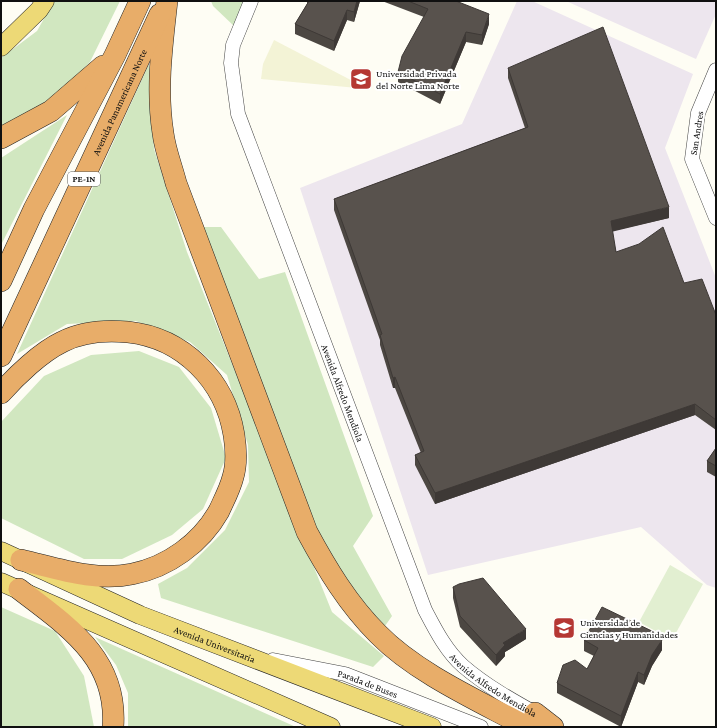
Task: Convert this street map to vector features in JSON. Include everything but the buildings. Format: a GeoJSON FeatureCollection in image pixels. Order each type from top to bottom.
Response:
{"type":"FeatureCollection","features":[{"type":"Feature","properties":{"kind":"highway","name":"PE-1N"},"geometry":{"type":"LineString","coordinates":[[1,281],[34,210],[115,55],[140,1]]}},
{"type":"Feature","properties":{"kind":"highway"},"geometry":{"type":"LineString","coordinates":[[167,1],[160,65],[159,93],[165,141],[176,183],[307,532],[326,567],[348,600],[378,635],[410,660],[531,720],[553,727]]}},
{"type":"Feature","properties":{"kind":"highway","name":"Avenida Panamericana Norte"},"geometry":{"type":"LineString","coordinates":[[1,356],[167,1]]}},
{"type":"Feature","properties":{"kind":"highway"},"geometry":{"type":"LineString","coordinates":[[1,138],[51,111],[115,55]]}},
{"type":"Feature","properties":{"kind":"highway"},"geometry":{"type":"LineString","coordinates":[[1,393],[43,354],[62,342],[87,333],[115,330],[139,333],[165,342],[182,352],[207,373],[223,396],[232,423],[236,450],[234,476],[212,523],[193,544],[172,559],[131,574],[89,576],[21,560]]}},
{"type":"Feature","properties":{"kind":"highway"},"geometry":{"type":"LineString","coordinates":[[10,586],[76,636],[92,651],[104,674],[111,697],[113,727]]}},
{"type":"Feature","properties":{"kind":"main road"},"geometry":{"type":"LineString","coordinates":[[1,46],[25,25],[45,1]]}},
{"type":"Feature","properties":{"kind":"main road","name":"Avenida Universitaria"},"geometry":{"type":"LineString","coordinates":[[1,551],[140,615],[250,655],[432,727]]}},
{"type":"Feature","properties":{"kind":"main road"},"geometry":{"type":"LineString","coordinates":[[10,586],[331,727]]}},
{"type":"Feature","properties":{"kind":"street","name":"Avenida Alfredo Mendiola"},"geometry":{"type":"LineString","coordinates":[[251,1],[233,46],[231,63],[238,114],[425,610],[442,640],[462,665],[531,720],[560,727]]}},
{"type":"Feature","properties":{"kind":"street","name":"San Andres"},"geometry":{"type":"LineString","coordinates":[[716,70],[698,113],[692,159],[716,218]]}},
{"type":"Feature","properties":{"kind":"street","name":"Parada de Buses"},"geometry":{"type":"LineString","coordinates":[[250,655],[345,674],[481,727]]}},
{"type":"Feature","properties":{"kind":"shaded area"},"geometry":{"type":"Polygon","coordinates":[[[517,1],[532,1],[693,74],[665,148],[716,278],[716,588],[707,585],[641,527],[428,575],[300,188],[462,124],[517,1]]]}},
{"type":"Feature","properties":{"kind":"shaded area"},"geometry":{"type":"Polygon","coordinates":[[[566,1],[716,1],[716,14],[696,59],[566,1]]]}},
{"type":"Feature","properties":{"kind":"green space"},"geometry":{"type":"Polygon","coordinates":[[[54,1],[120,1],[90,62],[56,97],[1,131],[1,58],[37,31],[54,1]]]}},
{"type":"Feature","properties":{"kind":"green space"},"geometry":{"type":"Polygon","coordinates":[[[211,1],[245,1],[234,26],[213,6],[211,1]]]}},
{"type":"Feature","properties":{"kind":"green space"},"geometry":{"type":"Polygon","coordinates":[[[274,40],[368,89],[261,79],[263,64],[274,40]]]}},
{"type":"Feature","properties":{"kind":"green space"},"geometry":{"type":"Polygon","coordinates":[[[149,64],[154,149],[187,252],[332,612],[384,656],[373,667],[161,598],[158,584],[187,568],[225,530],[249,482],[248,445],[227,375],[190,342],[136,321],[67,324],[17,354],[149,64]]]}},
{"type":"Feature","properties":{"kind":"green space"},"geometry":{"type":"Polygon","coordinates":[[[67,115],[1,245],[1,158],[67,115]]]}},
{"type":"Feature","properties":{"kind":"green space"},"geometry":{"type":"Polygon","coordinates":[[[201,227],[221,227],[259,279],[285,272],[373,516],[353,546],[392,616],[385,626],[367,612],[320,538],[201,227]]]}},
{"type":"Feature","properties":{"kind":"green space"},"geometry":{"type":"Polygon","coordinates":[[[139,351],[179,367],[211,408],[226,458],[203,509],[172,535],[122,559],[84,559],[1,518],[1,422],[44,376],[91,355],[139,351]]]}},
{"type":"Feature","properties":{"kind":"green space"},"geometry":{"type":"Polygon","coordinates":[[[670,565],[703,584],[672,640],[639,622],[670,565]]]}},
{"type":"Feature","properties":{"kind":"green space"},"geometry":{"type":"Polygon","coordinates":[[[1,607],[55,631],[84,676],[94,727],[1,727],[1,607]]]}},
{"type":"Feature","properties":{"kind":"green space"},"geometry":{"type":"Polygon","coordinates":[[[95,637],[296,727],[128,727],[128,693],[116,665],[95,637]]]}},
{"type":"Feature","properties":{"kind":"place","name":"Universidad Privada del Norte Lima Norte"},"geometry":{"type":"Point","coordinates":[361,79]}},
{"type":"Feature","properties":{"kind":"place","name":"Universidad de Ciencias y Humanidades"},"geometry":{"type":"Point","coordinates":[564,628]}}]}
